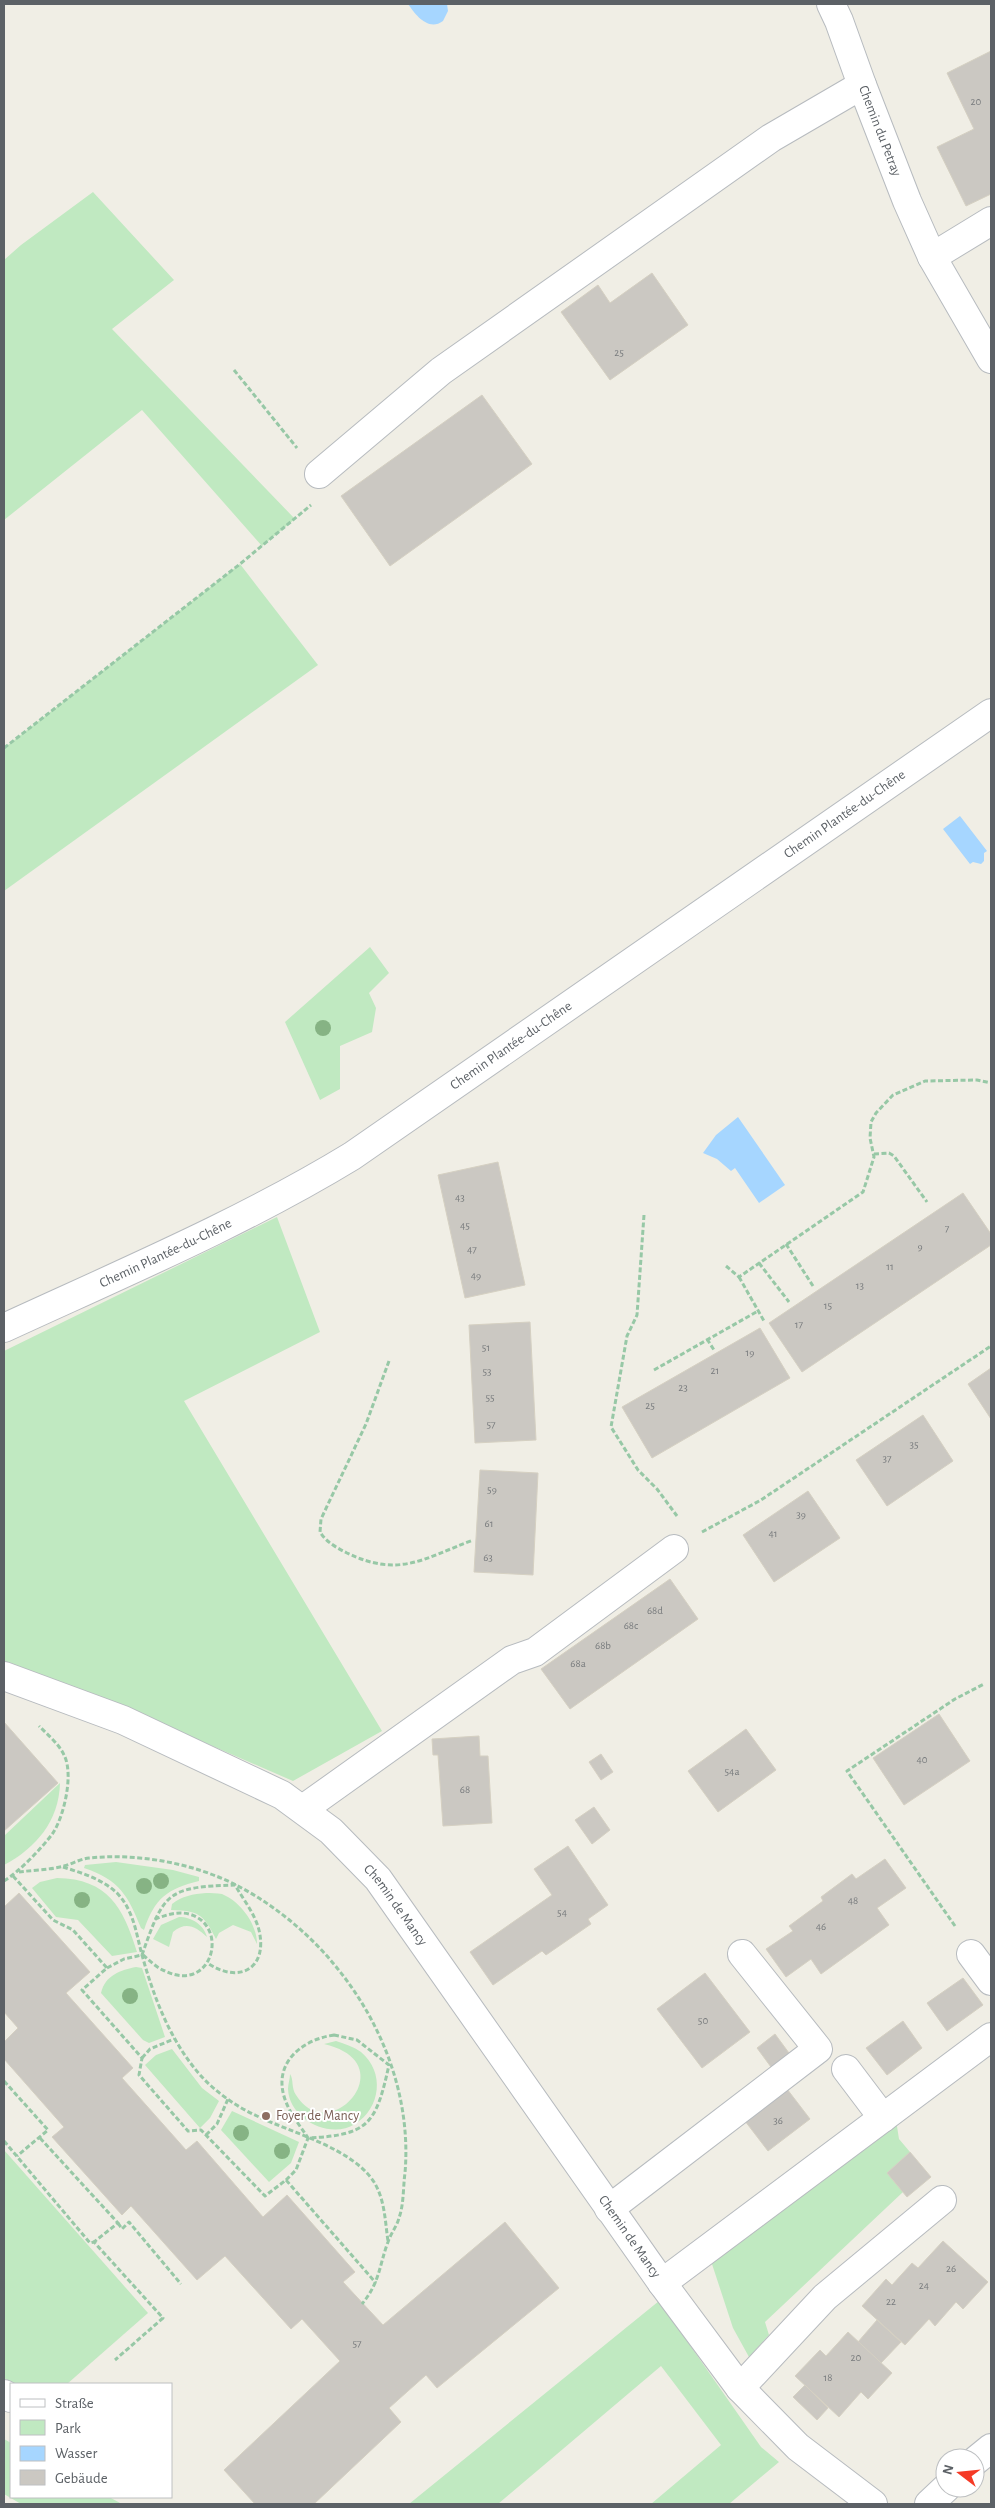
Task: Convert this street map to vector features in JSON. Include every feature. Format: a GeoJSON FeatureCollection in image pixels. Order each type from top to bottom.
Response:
{"type":"FeatureCollection","features":[{"type":"Feature","properties":{"kind":"street","name":"Chemin du Petray"},"geometry":{"type":"LineString","coordinates":[[831,4],[840,21],[862,86],[907,200],[932,257],[991,359]]}},
{"type":"Feature","properties":{"kind":"street"},"geometry":{"type":"LineString","coordinates":[[319,474],[449,366],[771,138],[862,86]]}},
{"type":"Feature","properties":{"kind":"street"},"geometry":{"type":"LineString","coordinates":[[932,257],[991,221]]}},
{"type":"Feature","properties":{"kind":"street","name":"Chemin Plantée-du-Chêne"},"geometry":{"type":"LineString","coordinates":[[4,1328],[210,1232],[320,1175],[352,1156],[991,713]]}},
{"type":"Feature","properties":{"kind":"street"},"geometry":{"type":"LineString","coordinates":[[303,1809],[512,1660],[535,1652],[674,1549]]}},
{"type":"Feature","properties":{"kind":"street","name":"Chemin de Mancy"},"geometry":{"type":"LineString","coordinates":[[4,1676],[123,1720],[282,1795],[303,1809],[352,1850],[378,1879],[609,2209],[740,2388],[798,2447],[873,2504]]}},
{"type":"Feature","properties":{"kind":"street"},"geometry":{"type":"LineString","coordinates":[[609,2209],[818,2049],[742,1954]]}},
{"type":"Feature","properties":{"kind":"street"},"geometry":{"type":"LineString","coordinates":[[971,1954],[991,1981]]}},
{"type":"Feature","properties":{"kind":"street","name":"Chemin de Mancy"},"geometry":{"type":"LineString","coordinates":[[662,2283],[991,2037]]}},
{"type":"Feature","properties":{"kind":"street"},"geometry":{"type":"LineString","coordinates":[[846,2069],[883,2118]]}},
{"type":"Feature","properties":{"kind":"street"},"geometry":{"type":"LineString","coordinates":[[740,2388],[825,2297],[942,2200]]}},
{"type":"Feature","properties":{"kind":"path"},"geometry":{"type":"LineString","coordinates":[[4,748],[310,506],[319,474],[234,370]]}},
{"type":"Feature","properties":{"kind":"path"},"geometry":{"type":"LineString","coordinates":[[739,1277],[863,1192],[874,1157],[870,1138],[871,1122],[876,1113],[893,1095],[925,1082],[968,1080],[991,1083]]}},
{"type":"Feature","properties":{"kind":"path"},"geometry":{"type":"LineString","coordinates":[[874,1154],[889,1153],[894,1156],[927,1202]]}},
{"type":"Feature","properties":{"kind":"path"},"geometry":{"type":"LineString","coordinates":[[644,1215],[638,1315],[628,1336],[611,1427],[638,1470],[657,1489],[682,1522]]}},
{"type":"Feature","properties":{"kind":"path"},"geometry":{"type":"LineString","coordinates":[[786,1244],[813,1286]]}},
{"type":"Feature","properties":{"kind":"path"},"geometry":{"type":"LineString","coordinates":[[759,1263],[789,1302]]}},
{"type":"Feature","properties":{"kind":"path"},"geometry":{"type":"LineString","coordinates":[[726,1266],[739,1277],[764,1321]]}},
{"type":"Feature","properties":{"kind":"path"},"geometry":{"type":"LineString","coordinates":[[654,1370],[758,1311]]}},
{"type":"Feature","properties":{"kind":"path"},"geometry":{"type":"LineString","coordinates":[[707,1339],[714,1350]]}},
{"type":"Feature","properties":{"kind":"path"},"geometry":{"type":"LineString","coordinates":[[707,1530],[761,1500],[991,1346]]}},
{"type":"Feature","properties":{"kind":"path"},"geometry":{"type":"LineString","coordinates":[[389,1361],[366,1424],[321,1519],[320,1532],[328,1542],[341,1550],[362,1560],[390,1567],[407,1565],[473,1540]]}},
{"type":"Feature","properties":{"kind":"path"},"geometry":{"type":"LineString","coordinates":[[971,1954],[970,1947],[847,1771],[955,1699],[984,1684]]}},
{"type":"Feature","properties":{"kind":"path"},"geometry":{"type":"LineString","coordinates":[[4,1881],[19,1872],[52,1833],[59,1821],[67,1792],[68,1774],[65,1756],[32,1720]]}},
{"type":"Feature","properties":{"kind":"path"},"geometry":{"type":"LineString","coordinates":[[19,1872],[63,1866],[87,1858],[152,1859],[199,1872],[235,1885],[282,1914],[302,1930],[337,1968],[368,2013],[389,2065],[399,2094],[406,2153],[399,2217],[388,2242],[376,2283],[362,2304]]}},
{"type":"Feature","properties":{"kind":"path"},"geometry":{"type":"LineString","coordinates":[[63,1866],[97,1880],[117,1894],[130,1912],[137,1929],[142,1955],[174,2039],[203,2078],[228,2099],[256,2116],[308,2138],[348,2158],[366,2172],[380,2194],[388,2242]]}},
{"type":"Feature","properties":{"kind":"path"},"geometry":{"type":"LineString","coordinates":[[12,1876],[53,1920],[73,1930],[107,1968]]}},
{"type":"Feature","properties":{"kind":"path"},"geometry":{"type":"LineString","coordinates":[[142,1955],[159,1909],[178,1893],[201,1887],[235,1885]]}},
{"type":"Feature","properties":{"kind":"path"},"geometry":{"type":"LineString","coordinates":[[209,1964],[226,1973],[241,1973],[248,1970],[259,1954],[259,1929],[235,1885]]}},
{"type":"Feature","properties":{"kind":"path"},"geometry":{"type":"LineString","coordinates":[[142,2058],[82,1990],[107,1968],[124,1959],[142,1955],[162,1970],[177,1975],[199,1972],[209,1964],[212,1957],[212,1942],[208,1929],[203,1922],[191,1914],[183,1913],[155,1918]]}},
{"type":"Feature","properties":{"kind":"path"},"geometry":{"type":"LineString","coordinates":[[308,2138],[286,2102],[283,2090],[286,2068],[297,2049],[315,2038],[334,2035],[345,2037],[368,2048],[389,2065]]}},
{"type":"Feature","properties":{"kind":"path"},"geometry":{"type":"LineString","coordinates":[[174,2039],[150,2049],[142,2058],[139,2075],[188,2131],[201,2130],[206,2134],[265,2196],[296,2170],[308,2138]]}},
{"type":"Feature","properties":{"kind":"path"},"geometry":{"type":"LineString","coordinates":[[308,2138],[346,2134],[366,2124],[378,2108],[389,2065]]}},
{"type":"Feature","properties":{"kind":"path"},"geometry":{"type":"LineString","coordinates":[[4,2081],[48,2130],[17,2156]]}},
{"type":"Feature","properties":{"kind":"path"},"geometry":{"type":"LineString","coordinates":[[206,2134],[217,2124],[228,2099]]}},
{"type":"Feature","properties":{"kind":"path"},"geometry":{"type":"LineString","coordinates":[[40,2138],[122,2229],[129,2222],[181,2284]]}},
{"type":"Feature","properties":{"kind":"path"},"geometry":{"type":"LineString","coordinates":[[4,2141],[90,2243],[94,2242],[163,2318],[115,2360]]}},
{"type":"Feature","properties":{"kind":"path"},"geometry":{"type":"LineString","coordinates":[[286,2180],[376,2283]]}},
{"type":"Feature","properties":{"kind":"path"},"geometry":{"type":"LineString","coordinates":[[94,2242],[118,2223]]}},
{"type":"Feature","properties":{"kind":"green space"},"geometry":{"type":"Polygon","coordinates":[[[93,192],[174,280],[112,329],[295,519],[262,546],[142,410],[4,520],[4,260],[21,245],[93,192]]]}},
{"type":"Feature","properties":{"kind":"green space"},"geometry":{"type":"Polygon","coordinates":[[[240,564],[318,665],[4,891],[4,748],[240,564]]]}},
{"type":"Feature","properties":{"kind":"green space"},"geometry":{"type":"Polygon","coordinates":[[[370,947],[389,973],[369,993],[376,1008],[372,1032],[340,1046],[340,1089],[320,1100],[285,1022],[370,947]]]}},
{"type":"Feature","properties":{"kind":"green space"},"geometry":{"type":"Polygon","coordinates":[[[277,1217],[320,1332],[184,1401],[382,1731],[293,1781],[93,1694],[4,1661],[4,1351],[277,1217]]]}},
{"type":"Feature","properties":{"kind":"green space"},"geometry":{"type":"Polygon","coordinates":[[[60,1783],[59,1797],[44,1832],[36,1842],[4,1865],[4,1836],[60,1783]]]}},
{"type":"Feature","properties":{"kind":"green space"},"geometry":{"type":"Polygon","coordinates":[[[116,1862],[173,1870],[199,1877],[199,1881],[178,1888],[164,1897],[153,1910],[144,1930],[141,1928],[132,1907],[121,1890],[106,1878],[84,1868],[85,1865],[116,1862]]]}},
{"type":"Feature","properties":{"kind":"green space"},"geometry":{"type":"Polygon","coordinates":[[[57,1878],[89,1884],[111,1898],[126,1922],[137,1952],[112,1956],[78,1920],[56,1917],[32,1888],[40,1882],[57,1878]]]}},
{"type":"Feature","properties":{"kind":"green space"},"geometry":{"type":"Polygon","coordinates":[[[206,1893],[222,1894],[235,1902],[247,1914],[254,1929],[257,1944],[251,1932],[233,1925],[219,1933],[216,1939],[199,1915],[188,1911],[171,1910],[172,1904],[184,1897],[206,1893]]]}},
{"type":"Feature","properties":{"kind":"green space"},"geometry":{"type":"Polygon","coordinates":[[[179,1917],[197,1922],[207,1937],[199,1930],[187,1926],[173,1932],[169,1947],[153,1939],[161,1925],[179,1917]]]}},
{"type":"Feature","properties":{"kind":"green space"},"geometry":{"type":"Polygon","coordinates":[[[136,1967],[142,1968],[165,2037],[149,2043],[143,2040],[101,1993],[106,1982],[114,1974],[136,1967]]]}},
{"type":"Feature","properties":{"kind":"green space"},"geometry":{"type":"Polygon","coordinates":[[[336,2041],[358,2050],[369,2060],[377,2079],[377,2090],[375,2099],[364,2117],[355,2124],[334,2130],[312,2124],[303,2117],[290,2100],[288,2089],[290,2074],[296,2095],[310,2109],[326,2112],[341,2108],[353,2097],[360,2083],[359,2068],[348,2054],[324,2044],[336,2041]]]}},
{"type":"Feature","properties":{"kind":"green space"},"geometry":{"type":"Polygon","coordinates":[[[172,2049],[202,2088],[219,2101],[210,2118],[200,2128],[145,2065],[156,2055],[172,2049]]]}},
{"type":"Feature","properties":{"kind":"green space"},"geometry":{"type":"Polygon","coordinates":[[[232,2111],[299,2142],[291,2163],[269,2182],[221,2130],[232,2111]]]}},
{"type":"Feature","properties":{"kind":"green space"},"geometry":{"type":"Polygon","coordinates":[[[896,2120],[899,2139],[910,2152],[887,2173],[903,2192],[765,2322],[769,2335],[749,2357],[733,2328],[711,2261],[896,2120]]]}},
{"type":"Feature","properties":{"kind":"green space"},"geometry":{"type":"Polygon","coordinates":[[[4,2150],[148,2313],[68,2383],[12,2383],[4,2378],[4,2150]]]}},
{"type":"Feature","properties":{"kind":"green space"},"geometry":{"type":"Polygon","coordinates":[[[659,2301],[761,2447],[779,2462],[729,2504],[651,2504],[721,2445],[661,2366],[498,2504],[409,2504],[659,2301]]]}},
{"type":"Feature","properties":{"kind":"green space"},"geometry":{"type":"Polygon","coordinates":[[[4,2439],[10,2442],[10,2498],[4,2494],[4,2439]]]}},
{"type":"Feature","properties":{"kind":"green space"},"geometry":{"type":"Polygon","coordinates":[[[11,2498],[111,2498],[122,2504],[21,2504],[11,2498]]]}},
{"type":"Feature","properties":{"kind":"water"},"geometry":{"type":"Polygon","coordinates":[[[408,4],[447,4],[448,11],[443,21],[432,24],[422,20],[408,4]]]}},
{"type":"Feature","properties":{"kind":"water"},"geometry":{"type":"Polygon","coordinates":[[[960,816],[987,851],[984,853],[984,861],[981,864],[973,862],[970,864],[943,829],[960,816]]]}},
{"type":"Feature","properties":{"kind":"water"},"geometry":{"type":"Polygon","coordinates":[[[738,1117],[785,1185],[759,1203],[735,1168],[731,1171],[717,1159],[703,1153],[716,1135],[738,1117]]]}},
{"type":"Feature","properties":{"kind":"building"},"geometry":{"type":"Polygon","coordinates":[[[991,51],[991,194],[966,206],[937,147],[974,129],[947,73],[991,51]]]}},
{"type":"Feature","properties":{"kind":"building"},"geometry":{"type":"Polygon","coordinates":[[[652,273],[688,325],[610,380],[561,312],[598,285],[610,303],[652,273]]]}},
{"type":"Feature","properties":{"kind":"building"},"geometry":{"type":"Polygon","coordinates":[[[482,395],[532,464],[390,566],[341,496],[482,395]]]}},
{"type":"Feature","properties":{"kind":"building"},"geometry":{"type":"Polygon","coordinates":[[[498,1162],[525,1285],[465,1298],[438,1175],[498,1162]]]}},
{"type":"Feature","properties":{"kind":"building"},"geometry":{"type":"Polygon","coordinates":[[[963,1193],[991,1234],[991,1245],[802,1372],[769,1323],[963,1193]]]}},
{"type":"Feature","properties":{"kind":"building"},"geometry":{"type":"Polygon","coordinates":[[[530,1322],[536,1440],[475,1443],[469,1325],[530,1322]]]}},
{"type":"Feature","properties":{"kind":"building"},"geometry":{"type":"Polygon","coordinates":[[[760,1328],[790,1378],[652,1458],[622,1407],[760,1328]]]}},
{"type":"Feature","properties":{"kind":"building"},"geometry":{"type":"Polygon","coordinates":[[[991,1368],[991,1419],[968,1384],[991,1368]]]}},
{"type":"Feature","properties":{"kind":"building"},"geometry":{"type":"Polygon","coordinates":[[[923,1415],[953,1461],[887,1506],[856,1460],[923,1415]]]}},
{"type":"Feature","properties":{"kind":"building"},"geometry":{"type":"Polygon","coordinates":[[[480,1470],[538,1473],[533,1575],[474,1572],[480,1470]]]}},
{"type":"Feature","properties":{"kind":"building"},"geometry":{"type":"Polygon","coordinates":[[[808,1491],[840,1538],[774,1582],[743,1535],[808,1491]]]}},
{"type":"Feature","properties":{"kind":"building"},"geometry":{"type":"Polygon","coordinates":[[[670,1579],[698,1619],[570,1709],[541,1669],[670,1579]]]}},
{"type":"Feature","properties":{"kind":"building"},"geometry":{"type":"Polygon","coordinates":[[[939,1714],[970,1761],[904,1805],[873,1758],[939,1714]]]}},
{"type":"Feature","properties":{"kind":"building"},"geometry":{"type":"Polygon","coordinates":[[[4,1722],[58,1783],[4,1831],[4,1722]]]}},
{"type":"Feature","properties":{"kind":"building"},"geometry":{"type":"Polygon","coordinates":[[[746,1729],[776,1770],[718,1812],[688,1771],[746,1729]]]}},
{"type":"Feature","properties":{"kind":"building"},"geometry":{"type":"Polygon","coordinates":[[[479,1736],[480,1756],[488,1756],[492,1823],[443,1826],[438,1755],[433,1755],[432,1739],[479,1736]]]}},
{"type":"Feature","properties":{"kind":"building"},"geometry":{"type":"Polygon","coordinates":[[[601,1754],[613,1772],[601,1780],[589,1762],[601,1754]]]}},
{"type":"Feature","properties":{"kind":"building"},"geometry":{"type":"Polygon","coordinates":[[[594,1807],[610,1830],[592,1844],[575,1820],[594,1807]]]}},
{"type":"Feature","properties":{"kind":"building"},"geometry":{"type":"Polygon","coordinates":[[[568,1846],[608,1905],[588,1919],[591,1924],[546,1955],[542,1951],[493,1985],[470,1952],[552,1895],[534,1869],[568,1846]]]}},
{"type":"Feature","properties":{"kind":"building"},"geometry":{"type":"Polygon","coordinates":[[[885,1859],[906,1888],[877,1908],[889,1925],[821,1974],[811,1959],[786,1977],[766,1949],[793,1931],[789,1926],[823,1901],[821,1897],[852,1874],[856,1879],[885,1859]]]}},
{"type":"Feature","properties":{"kind":"building"},"geometry":{"type":"Polygon","coordinates":[[[19,1893],[90,1972],[66,1993],[133,2068],[122,2078],[186,2150],[197,2141],[263,2217],[287,2195],[355,2272],[343,2282],[383,2325],[505,2222],[559,2288],[437,2388],[426,2375],[389,2408],[401,2422],[314,2504],[255,2504],[224,2470],[340,2361],[302,2319],[291,2329],[225,2256],[197,2280],[131,2206],[122,2215],[52,2137],[64,2127],[4,2059],[4,2042],[18,2028],[4,2012],[4,1907],[19,1893]]]}},
{"type":"Feature","properties":{"kind":"building"},"geometry":{"type":"Polygon","coordinates":[[[705,1973],[750,2032],[702,2068],[657,2009],[705,1973]]]}},
{"type":"Feature","properties":{"kind":"building"},"geometry":{"type":"Polygon","coordinates":[[[963,1978],[983,2005],[947,2031],[927,2003],[963,1978]]]}},
{"type":"Feature","properties":{"kind":"building"},"geometry":{"type":"Polygon","coordinates":[[[903,2021],[922,2048],[887,2075],[866,2048],[903,2021]]]}},
{"type":"Feature","properties":{"kind":"building"},"geometry":{"type":"Polygon","coordinates":[[[775,2034],[789,2053],[771,2067],[757,2048],[775,2034]]]}},
{"type":"Feature","properties":{"kind":"building"},"geometry":{"type":"Polygon","coordinates":[[[787,2089],[810,2119],[768,2151],[745,2121],[787,2089]]]}},
{"type":"Feature","properties":{"kind":"building"},"geometry":{"type":"Polygon","coordinates":[[[910,2152],[931,2177],[907,2197],[887,2173],[910,2152]]]}},
{"type":"Feature","properties":{"kind":"building"},"geometry":{"type":"Polygon","coordinates":[[[943,2241],[988,2282],[963,2309],[956,2302],[935,2326],[929,2319],[905,2345],[862,2306],[886,2279],[892,2285],[912,2263],[918,2268],[943,2241]]]}},
{"type":"Feature","properties":{"kind":"building"},"geometry":{"type":"Polygon","coordinates":[[[877,2320],[901,2342],[881,2363],[858,2342],[877,2320]]]}},
{"type":"Feature","properties":{"kind":"building"},"geometry":{"type":"Polygon","coordinates":[[[848,2332],[892,2373],[868,2399],[861,2392],[839,2417],[795,2376],[820,2350],[826,2356],[848,2332]]]}},
{"type":"Feature","properties":{"kind":"building"},"geometry":{"type":"Polygon","coordinates":[[[805,2385],[828,2408],[817,2420],[793,2397],[805,2385]]]}},
{"type":"Feature","properties":{"kind":"place","name":"Foyer de Mancy"},"geometry":{"type":"Point","coordinates":[266,2116]}}]}
